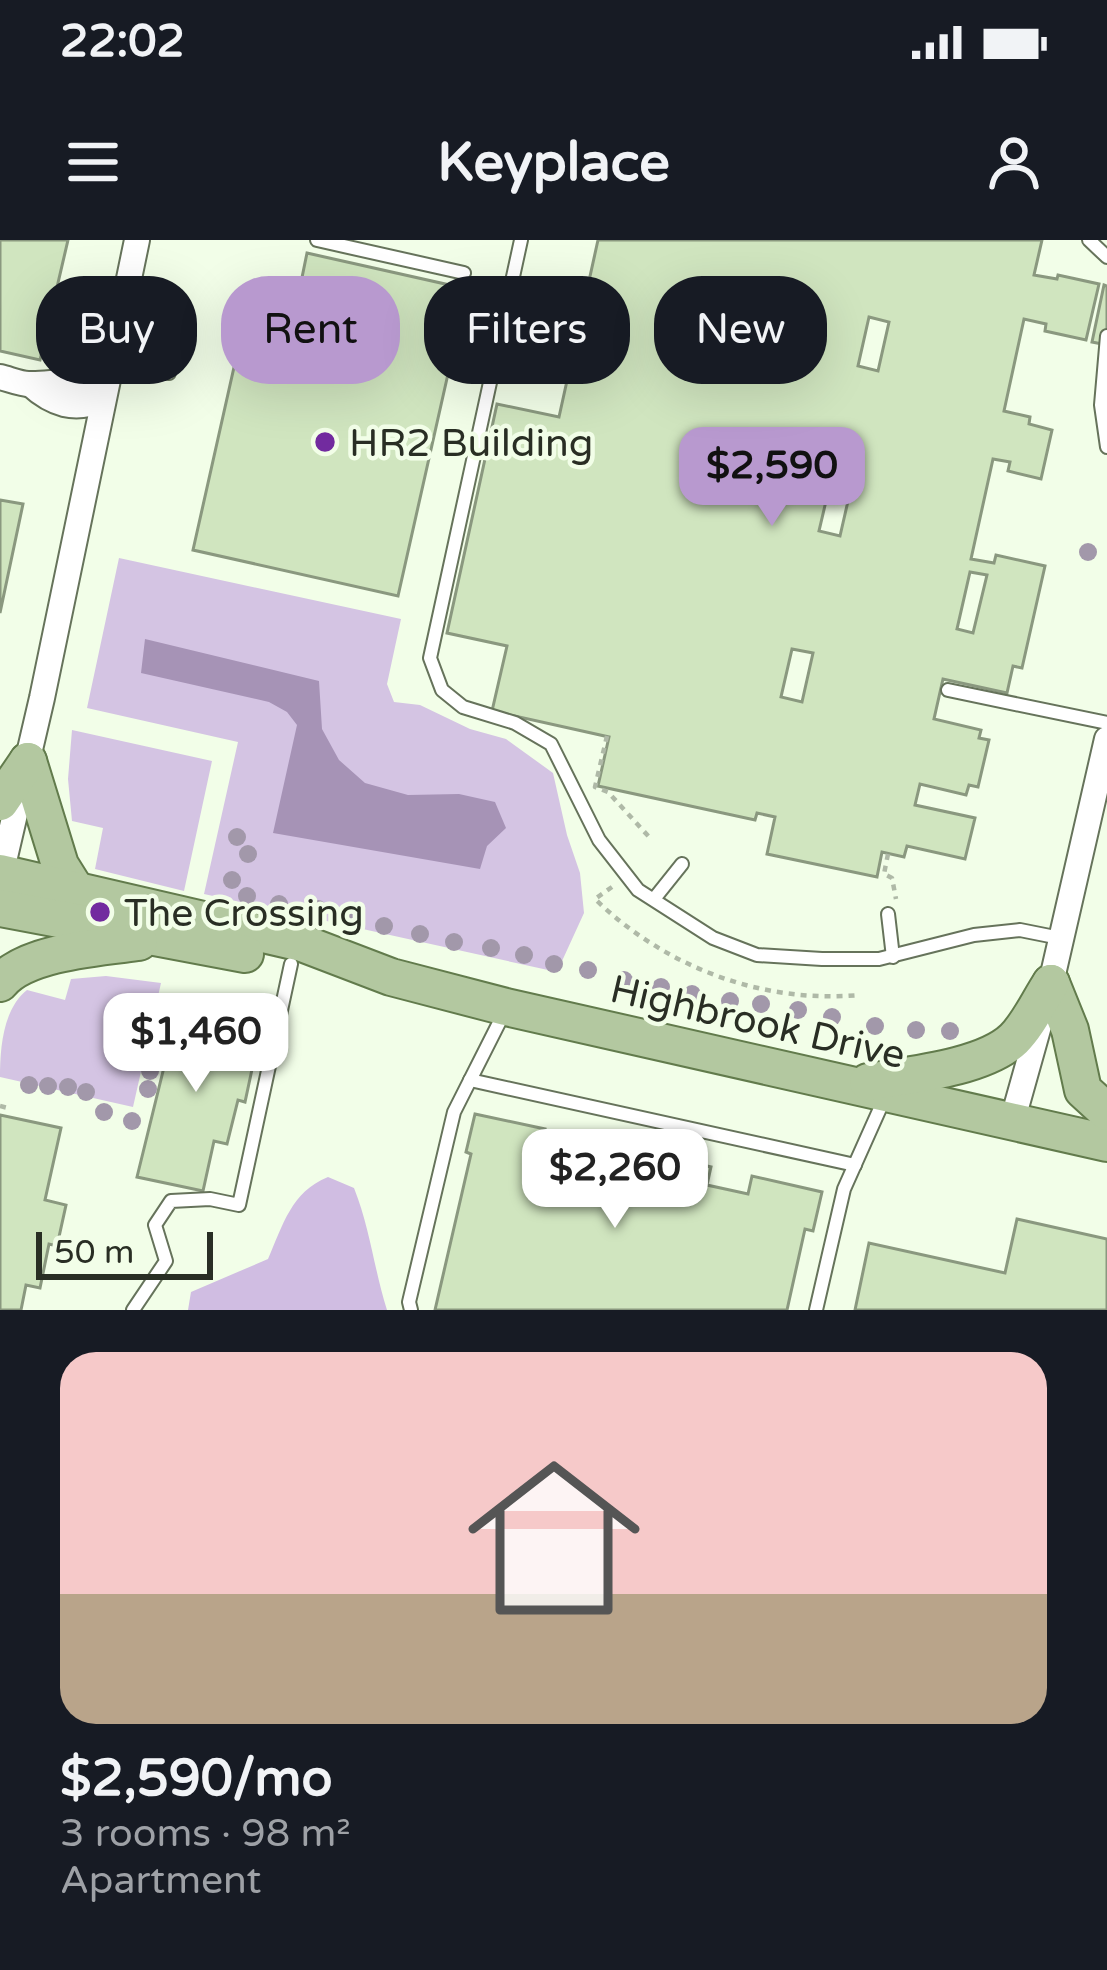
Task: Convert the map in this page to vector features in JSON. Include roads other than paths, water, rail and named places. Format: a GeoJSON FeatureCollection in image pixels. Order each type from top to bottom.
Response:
{"type":"FeatureCollection","features":[{"type":"Feature","properties":{"kind":"main road"},"geometry":{"type":"LineString","coordinates":[[0,802],[28,760]]}},
{"type":"Feature","properties":{"kind":"main road"},"geometry":{"type":"LineString","coordinates":[[28,760],[60,865],[75,889]]}},
{"type":"Feature","properties":{"kind":"main road","name":"Highbrook Drive"},"geometry":{"type":"LineString","coordinates":[[0,873],[302,943],[391,977],[506,1007],[1107,1143]]}},
{"type":"Feature","properties":{"kind":"main road","name":"Highbrook Drive"},"geometry":{"type":"LineString","coordinates":[[0,908],[291,964],[391,977]]}},
{"type":"Feature","properties":{"kind":"main road"},"geometry":{"type":"LineString","coordinates":[[0,983],[14,970],[42,959],[166,938]]}},
{"type":"Feature","properties":{"kind":"main road"},"geometry":{"type":"LineString","coordinates":[[847,1085],[930,1071],[998,1050],[1020,1032],[1051,983]]}},
{"type":"Feature","properties":{"kind":"main road"},"geometry":{"type":"LineString","coordinates":[[1051,983],[1070,1030],[1080,1083],[1087,1096],[1107,1112]]}},
{"type":"Feature","properties":{"kind":"street"},"geometry":{"type":"LineString","coordinates":[[130,276],[137,240]]}},
{"type":"Feature","properties":{"kind":"street"},"geometry":{"type":"LineString","coordinates":[[0,377],[30,384],[62,405],[104,400]]}},
{"type":"Feature","properties":{"kind":"street"},"geometry":{"type":"LineString","coordinates":[[0,873],[107,384]]}},
{"type":"Feature","properties":{"kind":"street"},"geometry":{"type":"LineString","coordinates":[[1012,1122],[1051,983],[1106,748]]}},
{"type":"Feature","properties":{"kind":"lane"},"geometry":{"type":"LineString","coordinates":[[317,240],[464,273]]}},
{"type":"Feature","properties":{"kind":"lane"},"geometry":{"type":"LineString","coordinates":[[521,240],[430,658],[442,690],[463,707],[514,723],[551,744],[599,840],[638,890],[713,938],[758,956],[822,959],[893,957],[974,935],[1020,930],[1060,938]]}},
{"type":"Feature","properties":{"kind":"lane"},"geometry":{"type":"LineString","coordinates":[[1089,240],[1107,256]]}},
{"type":"Feature","properties":{"kind":"lane"},"geometry":{"type":"LineString","coordinates":[[1107,336],[1101,405],[1107,447]]}},
{"type":"Feature","properties":{"kind":"lane"},"geometry":{"type":"LineString","coordinates":[[949,690],[1107,723]]}},
{"type":"Feature","properties":{"kind":"lane"},"geometry":{"type":"LineString","coordinates":[[654,899],[682,864]]}},
{"type":"Feature","properties":{"kind":"lane"},"geometry":{"type":"LineString","coordinates":[[888,914],[893,957]]}},
{"type":"Feature","properties":{"kind":"lane"},"geometry":{"type":"LineString","coordinates":[[133,1310],[166,1262],[155,1225],[171,1201],[210,1199],[239,1205],[291,964]]}},
{"type":"Feature","properties":{"kind":"lane"},"geometry":{"type":"LineString","coordinates":[[410,1310],[454,1112],[506,1007]]}},
{"type":"Feature","properties":{"kind":"lane"},"geometry":{"type":"LineString","coordinates":[[470,1080],[855,1165]]}},
{"type":"Feature","properties":{"kind":"lane"},"geometry":{"type":"LineString","coordinates":[[816,1310],[844,1189],[887,1094]]}},
{"type":"Feature","properties":{"kind":"place","name":"HR2 Building"},"geometry":{"type":"Point","coordinates":[325,442]}},
{"type":"Feature","properties":{"kind":"place","name":"The Crossing"},"geometry":{"type":"Point","coordinates":[100,912]}}]}
